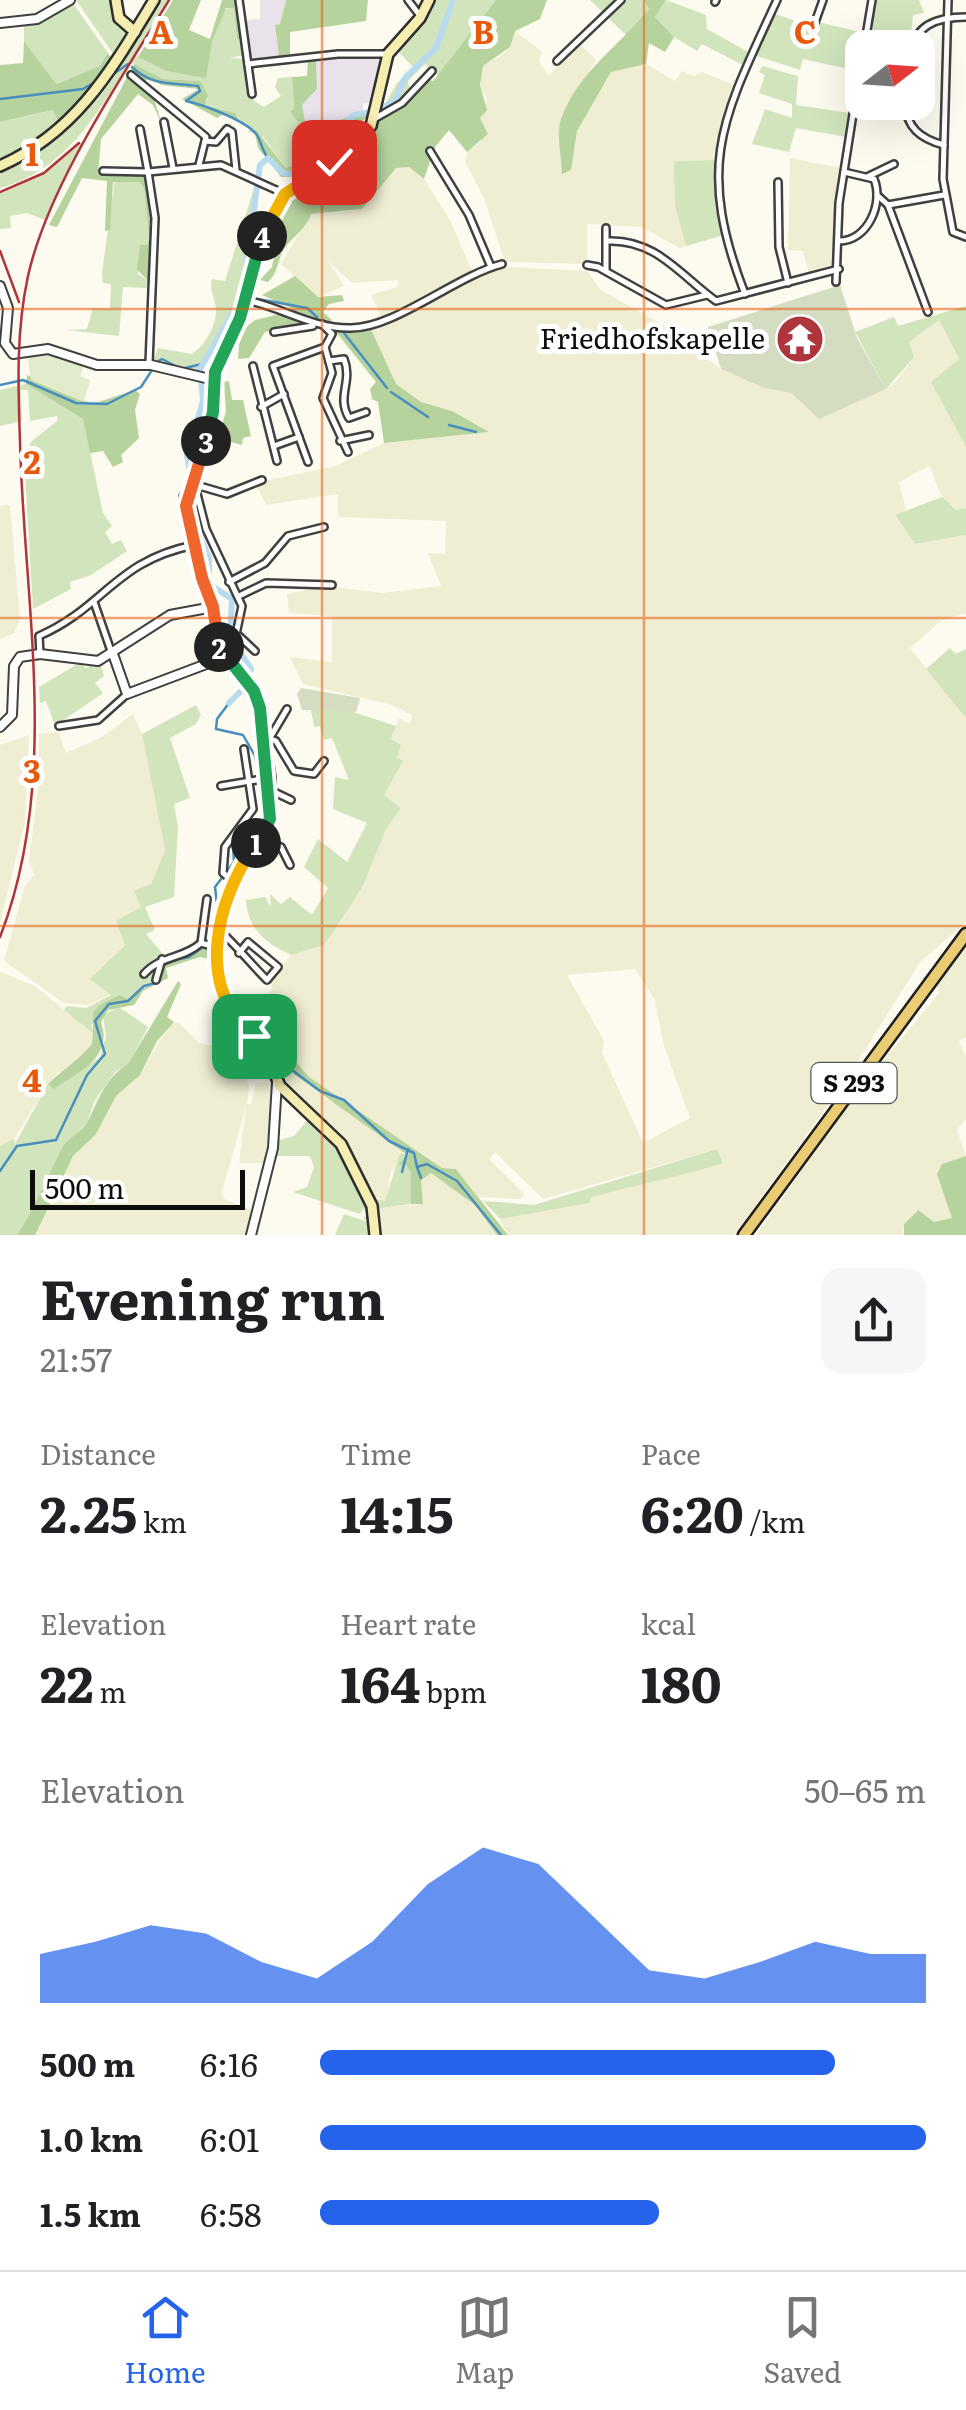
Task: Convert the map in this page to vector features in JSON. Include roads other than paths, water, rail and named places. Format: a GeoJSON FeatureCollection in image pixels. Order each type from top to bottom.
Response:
{"type":"FeatureCollection","features":[{"type":"Feature","properties":{"kind":"main road"},"geometry":{"type":"LineString","coordinates":[[116,0],[119,18],[130,32]]}},
{"type":"Feature","properties":{"kind":"main road"},"geometry":{"type":"LineString","coordinates":[[0,166],[47,141],[86,106],[154,0]]}},
{"type":"Feature","properties":{"kind":"main road"},"geometry":{"type":"LineString","coordinates":[[375,1235],[372,1206],[341,1144],[278,1082],[265,1050],[226,1006],[213,946],[229,877],[270,822],[270,790],[259,779],[268,737],[258,699],[216,640],[213,607],[186,506],[213,412],[206,379],[246,300],[259,243],[285,194],[334,162],[375,114],[391,50],[422,16],[429,0]]}},
{"type":"Feature","properties":{"kind":"main road","name":"S 293"},"geometry":{"type":"LineString","coordinates":[[744,1235],[966,934]]}},
{"type":"Feature","properties":{"kind":"street"},"geometry":{"type":"LineString","coordinates":[[0,23],[37,19],[70,0]]}},
{"type":"Feature","properties":{"kind":"street"},"geometry":{"type":"LineString","coordinates":[[239,0],[252,94]]}},
{"type":"Feature","properties":{"kind":"street"},"geometry":{"type":"LineString","coordinates":[[408,0],[422,16]]}},
{"type":"Feature","properties":{"kind":"street"},"geometry":{"type":"LineString","coordinates":[[557,61],[621,0]]}},
{"type":"Feature","properties":{"kind":"street"},"geometry":{"type":"LineString","coordinates":[[745,294],[720,211],[721,140],[728,104],[777,0]]}},
{"type":"Feature","properties":{"kind":"street"},"geometry":{"type":"LineString","coordinates":[[813,28],[823,0]]}},
{"type":"Feature","properties":{"kind":"street"},"geometry":{"type":"LineString","coordinates":[[867,30],[872,0]]}},
{"type":"Feature","properties":{"kind":"street"},"geometry":{"type":"LineString","coordinates":[[948,0],[944,195],[953,232],[966,237]]}},
{"type":"Feature","properties":{"kind":"street"},"geometry":{"type":"LineString","coordinates":[[924,30],[947,18],[966,17]]}},
{"type":"Feature","properties":{"kind":"street"},"geometry":{"type":"LineString","coordinates":[[248,64],[391,50]]}},
{"type":"Feature","properties":{"kind":"street"},"geometry":{"type":"LineString","coordinates":[[375,114],[402,102],[432,71]]}},
{"type":"Feature","properties":{"kind":"street"},"geometry":{"type":"LineString","coordinates":[[131,75],[200,131],[206,141],[199,165]]}},
{"type":"Feature","properties":{"kind":"street"},"geometry":{"type":"LineString","coordinates":[[836,282],[852,120]]}},
{"type":"Feature","properties":{"kind":"street"},"geometry":{"type":"LineString","coordinates":[[908,120],[917,134],[944,146]]}},
{"type":"Feature","properties":{"kind":"street"},"geometry":{"type":"LineString","coordinates":[[164,122],[174,169]]}},
{"type":"Feature","properties":{"kind":"street"},"geometry":{"type":"LineString","coordinates":[[140,129],[155,218],[152,365]]}},
{"type":"Feature","properties":{"kind":"street"},"geometry":{"type":"LineString","coordinates":[[206,141],[216,142],[226,129],[232,132],[236,170]]}},
{"type":"Feature","properties":{"kind":"street"},"geometry":{"type":"LineString","coordinates":[[430,151],[469,215],[491,267]]}},
{"type":"Feature","properties":{"kind":"street"},"geometry":{"type":"LineString","coordinates":[[869,176],[894,164]]}},
{"type":"Feature","properties":{"kind":"street"},"geometry":{"type":"LineString","coordinates":[[103,171],[148,172],[199,165],[236,170],[285,194]]}},
{"type":"Feature","properties":{"kind":"street"},"geometry":{"type":"LineString","coordinates":[[839,241],[856,238],[865,229],[877,195],[876,182],[869,176],[844,172]]}},
{"type":"Feature","properties":{"kind":"street"},"geometry":{"type":"LineString","coordinates":[[778,182],[779,247],[788,283]]}},
{"type":"Feature","properties":{"kind":"street"},"geometry":{"type":"LineString","coordinates":[[877,195],[888,205],[928,312]]}},
{"type":"Feature","properties":{"kind":"street"},"geometry":{"type":"LineString","coordinates":[[888,205],[944,195]]}},
{"type":"Feature","properties":{"kind":"street"},"geometry":{"type":"LineString","coordinates":[[606,228],[606,271]]}},
{"type":"Feature","properties":{"kind":"street"},"geometry":{"type":"LineString","coordinates":[[608,240],[629,240],[653,252],[682,269],[719,302],[839,268]]}},
{"type":"Feature","properties":{"kind":"street"},"geometry":{"type":"LineString","coordinates":[[274,332],[314,324],[366,326],[502,264]]}},
{"type":"Feature","properties":{"kind":"street"},"geometry":{"type":"LineString","coordinates":[[587,265],[606,271],[666,305],[707,295]]}},
{"type":"Feature","properties":{"kind":"street"},"geometry":{"type":"LineString","coordinates":[[0,286],[5,344],[17,355],[48,349],[104,366],[152,365],[206,379]]}},
{"type":"Feature","properties":{"kind":"street"},"geometry":{"type":"LineString","coordinates":[[246,300],[332,334],[324,348],[276,363],[274,370],[308,462]]}},
{"type":"Feature","properties":{"kind":"street"},"geometry":{"type":"LineString","coordinates":[[324,348],[332,378],[323,398],[348,452]]}},
{"type":"Feature","properties":{"kind":"street"},"geometry":{"type":"LineString","coordinates":[[329,361],[344,358],[349,370],[341,400],[346,414],[350,418],[366,412]]}},
{"type":"Feature","properties":{"kind":"street"},"geometry":{"type":"LineString","coordinates":[[252,366],[277,461]]}},
{"type":"Feature","properties":{"kind":"street"},"geometry":{"type":"LineString","coordinates":[[260,407],[284,394]]}},
{"type":"Feature","properties":{"kind":"street"},"geometry":{"type":"LineString","coordinates":[[273,446],[299,436]]}},
{"type":"Feature","properties":{"kind":"street"},"geometry":{"type":"LineString","coordinates":[[340,441],[369,436]]}},
{"type":"Feature","properties":{"kind":"street"},"geometry":{"type":"LineString","coordinates":[[192,486],[227,494],[262,480]]}},
{"type":"Feature","properties":{"kind":"street"},"geometry":{"type":"LineString","coordinates":[[59,726],[98,720],[128,694],[229,655],[238,636],[242,606],[228,582],[192,486]]}},
{"type":"Feature","properties":{"kind":"street"},"geometry":{"type":"LineString","coordinates":[[228,582],[265,563],[288,536],[324,526]]}},
{"type":"Feature","properties":{"kind":"street"},"geometry":{"type":"LineString","coordinates":[[40,654],[40,636],[94,602],[132,566],[194,545]]}},
{"type":"Feature","properties":{"kind":"street"},"geometry":{"type":"LineString","coordinates":[[239,596],[266,584],[332,585]]}},
{"type":"Feature","properties":{"kind":"street"},"geometry":{"type":"LineString","coordinates":[[94,602],[128,694]]}},
{"type":"Feature","properties":{"kind":"street"},"geometry":{"type":"LineString","coordinates":[[0,728],[12,718],[17,660],[40,654],[98,660],[170,615],[213,607]]}},
{"type":"Feature","properties":{"kind":"street"},"geometry":{"type":"LineString","coordinates":[[238,636],[255,651]]}},
{"type":"Feature","properties":{"kind":"street"},"geometry":{"type":"LineString","coordinates":[[287,709],[268,737],[294,771],[314,774],[324,761]]}},
{"type":"Feature","properties":{"kind":"street"},"geometry":{"type":"LineString","coordinates":[[229,877],[224,851],[252,809],[259,779],[244,749]]}},
{"type":"Feature","properties":{"kind":"street"},"geometry":{"type":"LineString","coordinates":[[222,786],[259,779]]}},
{"type":"Feature","properties":{"kind":"street"},"geometry":{"type":"LineString","coordinates":[[270,790],[292,800]]}},
{"type":"Feature","properties":{"kind":"street"},"geometry":{"type":"LineString","coordinates":[[259,838],[281,847],[290,864]]}},
{"type":"Feature","properties":{"kind":"street"},"geometry":{"type":"LineString","coordinates":[[144,974],[162,960],[187,955],[201,942],[207,899]]}},
{"type":"Feature","properties":{"kind":"street"},"geometry":{"type":"LineString","coordinates":[[218,929],[240,953],[267,980],[278,967],[248,942],[240,953]]}},
{"type":"Feature","properties":{"kind":"street"},"geometry":{"type":"LineString","coordinates":[[201,942],[213,946]]}},
{"type":"Feature","properties":{"kind":"street"},"geometry":{"type":"LineString","coordinates":[[156,980],[162,960]]}},
{"type":"Feature","properties":{"kind":"street"},"geometry":{"type":"LineString","coordinates":[[250,1235],[271,1160],[278,1082]]}},
{"type":"Feature","properties":{"kind":"waterway"},"geometry":{"type":"LineString","coordinates":[[229,703],[246,686],[251,669],[230,637],[232,599],[209,584],[209,558],[201,538],[187,455],[203,401],[200,369],[242,296],[260,165],[268,158],[283,173],[291,174],[330,155],[345,124],[354,115],[378,111],[395,100],[405,78],[436,48],[453,0]]}},
{"type":"Feature","properties":{"kind":"waterway"},"geometry":{"type":"LineString","coordinates":[[112,75],[128,64]]}},
{"type":"Feature","properties":{"kind":"waterway"},"geometry":{"type":"LineString","coordinates":[[132,67],[155,81],[198,86],[200,91],[186,101],[251,129],[268,158]]}},
{"type":"Feature","properties":{"kind":"waterway"},"geometry":{"type":"LineString","coordinates":[[0,99],[83,89],[95,82]]}},
{"type":"Feature","properties":{"kind":"waterway"},"geometry":{"type":"LineString","coordinates":[[258,299],[307,308],[317,317]]}},
{"type":"Feature","properties":{"kind":"waterway"},"geometry":{"type":"LineString","coordinates":[[344,333],[387,388]]}},
{"type":"Feature","properties":{"kind":"waterway"},"geometry":{"type":"LineString","coordinates":[[155,363],[162,359],[181,369],[202,364]]}},
{"type":"Feature","properties":{"kind":"waterway"},"geometry":{"type":"LineString","coordinates":[[0,385],[23,380],[76,403],[107,404],[141,387],[152,370]]}},
{"type":"Feature","properties":{"kind":"waterway"},"geometry":{"type":"LineString","coordinates":[[391,392],[428,417]]}},
{"type":"Feature","properties":{"kind":"waterway"},"geometry":{"type":"LineString","coordinates":[[449,425],[476,432]]}},
{"type":"Feature","properties":{"kind":"waterway"},"geometry":{"type":"LineString","coordinates":[[229,703],[217,719],[216,729],[243,735],[255,756],[266,807]]}},
{"type":"Feature","properties":{"kind":"waterway"},"geometry":{"type":"LineString","coordinates":[[218,913],[215,887],[234,862],[233,842],[263,828],[266,820]]}},
{"type":"Feature","properties":{"kind":"waterway"},"geometry":{"type":"LineString","coordinates":[[208,942],[215,926]]}},
{"type":"Feature","properties":{"kind":"waterway"},"geometry":{"type":"LineString","coordinates":[[171,961],[189,957],[203,947]]}},
{"type":"Feature","properties":{"kind":"waterway"},"geometry":{"type":"LineString","coordinates":[[0,1171],[17,1146],[56,1140],[87,1075],[105,1054],[95,1021],[109,1004],[128,1001],[144,986],[159,982],[162,967]]}},
{"type":"Feature","properties":{"kind":"waterway"},"geometry":{"type":"LineString","coordinates":[[228,998],[237,1012],[255,1022],[278,1054],[282,1053],[284,1064],[320,1091],[344,1100],[389,1141],[414,1153],[417,1167],[427,1164],[457,1181],[501,1235]]}},
{"type":"Feature","properties":{"kind":"waterway"},"geometry":{"type":"LineString","coordinates":[[402,1172],[408,1149]]}},
{"type":"Feature","properties":{"kind":"waterway"},"geometry":{"type":"LineString","coordinates":[[417,1167],[421,1178]]}},
{"type":"Feature","properties":{"kind":"railway"},"geometry":{"type":"LineString","coordinates":[[0,937],[19,877],[34,754],[32,629],[19,400],[24,297],[38,242],[69,170],[169,0]]}},
{"type":"Feature","properties":{"kind":"railway"},"geometry":{"type":"LineString","coordinates":[[0,192],[44,173],[79,143]]}},
{"type":"Feature","properties":{"kind":"railway"},"geometry":{"type":"LineString","coordinates":[[0,251],[19,302]]}},
{"type":"Feature","properties":{"kind":"place","name":"Friedhofskapelle"},"geometry":{"type":"Point","coordinates":[800,339]}}]}
